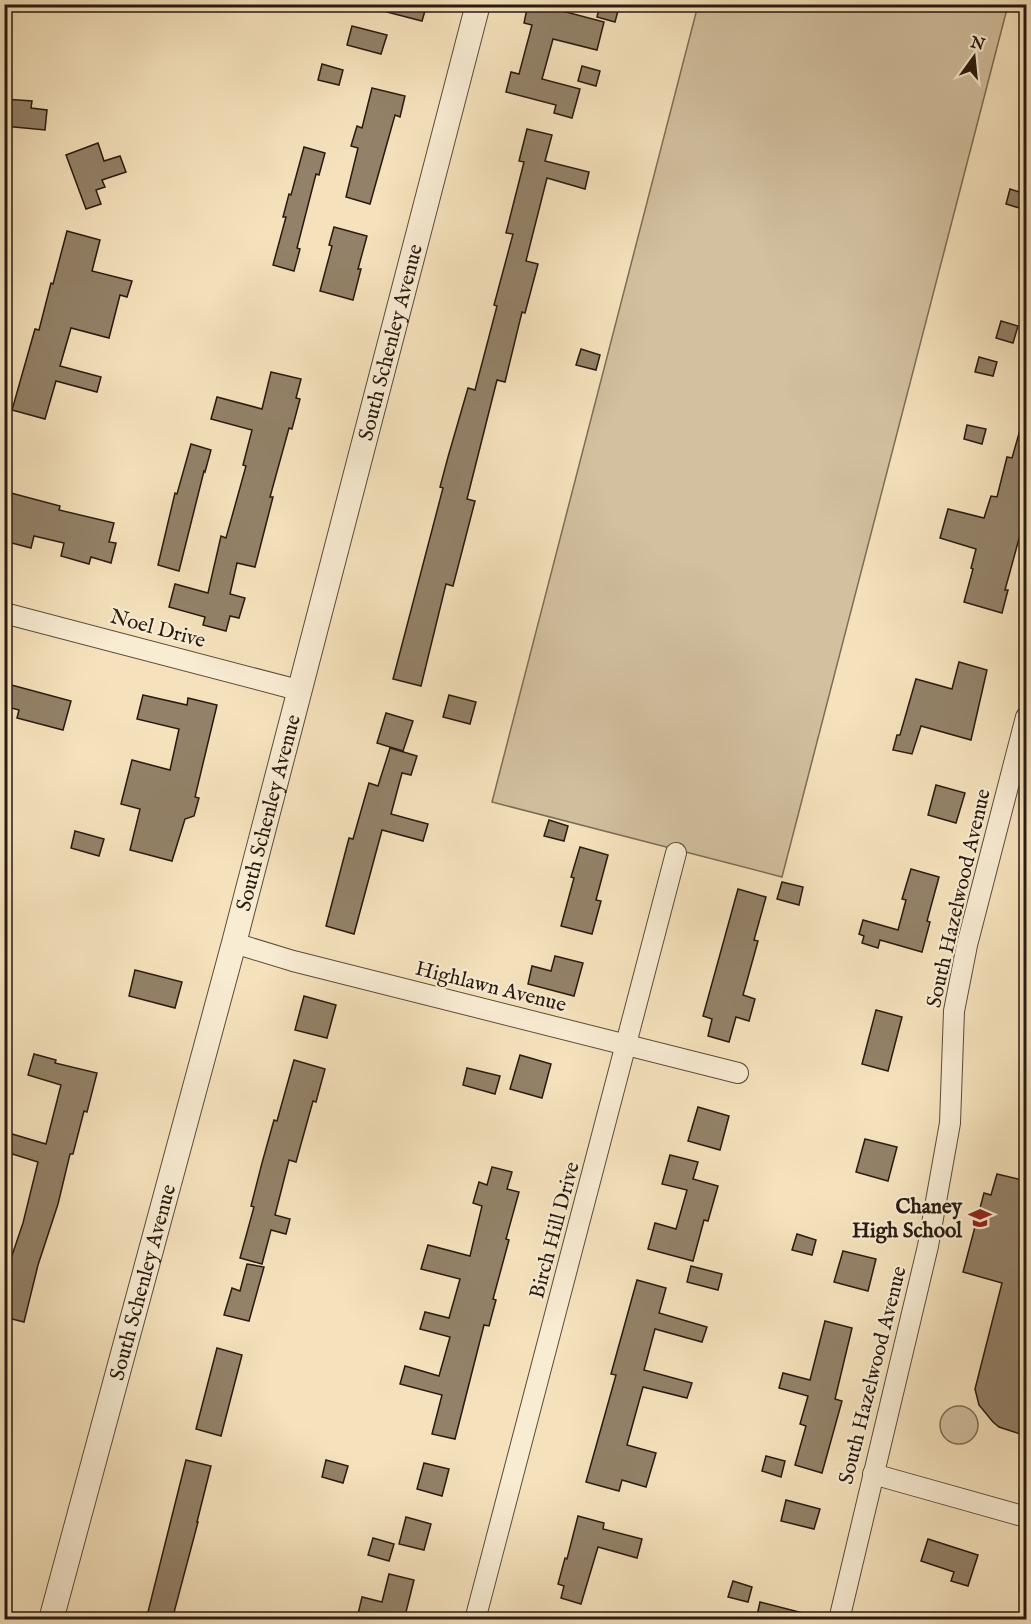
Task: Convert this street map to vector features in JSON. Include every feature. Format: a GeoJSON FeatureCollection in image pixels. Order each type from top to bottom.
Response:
{"type":"FeatureCollection","features":[{"type":"Feature","properties":{"kind":"street","name":"South Schenley Avenue"},"geometry":{"type":"LineString","coordinates":[[51,1620],[234,943],[478,4]]}},
{"type":"Feature","properties":{"kind":"street","name":"Noel Drive"},"geometry":{"type":"LineString","coordinates":[[4,613],[298,690]]}},
{"type":"Feature","properties":{"kind":"street","name":"South Hazelwood Avenue"},"geometry":{"type":"LineString","coordinates":[[839,1620],[928,1246],[950,1123],[954,1011],[1026,717]]}},
{"type":"Feature","properties":{"kind":"street","name":"Birch Hill Drive"},"geometry":{"type":"LineString","coordinates":[[476,1620],[676,853]]}},
{"type":"Feature","properties":{"kind":"street","name":"Highlawn Avenue"},"geometry":{"type":"LineString","coordinates":[[234,943],[293,962],[738,1073]]}},
{"type":"Feature","properties":{"kind":"street"},"geometry":{"type":"LineString","coordinates":[[873,1474],[1026,1517]]}},
{"type":"Feature","properties":{"kind":"shaded area"},"geometry":{"type":"Polygon","coordinates":[[[698,5],[1008,5],[782,877],[492,802],[698,5]]]}},
{"type":"Feature","properties":{"kind":"shaded area"},"geometry":{"type":"Polygon","coordinates":[[[959,1406],[972,1412],[978,1425],[972,1438],[959,1444],[946,1438],[940,1425],[946,1412],[959,1406]]]}},
{"type":"Feature","properties":{"kind":"building"},"geometry":{"type":"Polygon","coordinates":[[[380,4],[427,4],[422,21],[379,10],[380,4]]]}},
{"type":"Feature","properties":{"kind":"building"},"geometry":{"type":"Polygon","coordinates":[[[528,4],[536,4],[604,22],[597,50],[553,39],[542,79],[580,89],[572,118],[554,113],[556,105],[506,92],[511,72],[519,74],[532,25],[524,23],[528,4]]]}},
{"type":"Feature","properties":{"kind":"building"},"geometry":{"type":"Polygon","coordinates":[[[600,4],[619,7],[615,22],[597,17],[600,4]]]}},
{"type":"Feature","properties":{"kind":"building"},"geometry":{"type":"Polygon","coordinates":[[[352,26],[387,35],[381,54],[347,45],[352,26]]]}},
{"type":"Feature","properties":{"kind":"building"},"geometry":{"type":"Polygon","coordinates":[[[322,64],[343,70],[339,85],[318,80],[322,64]]]}},
{"type":"Feature","properties":{"kind":"building"},"geometry":{"type":"Polygon","coordinates":[[[582,66],[600,71],[596,86],[578,81],[582,66]]]}},
{"type":"Feature","properties":{"kind":"building"},"geometry":{"type":"Polygon","coordinates":[[[372,88],[405,96],[400,117],[395,115],[370,204],[346,197],[358,148],[351,146],[357,126],[362,128],[372,88]]]}},
{"type":"Feature","properties":{"kind":"building"},"geometry":{"type":"Polygon","coordinates":[[[4,99],[32,101],[31,108],[47,110],[45,130],[4,126],[4,99]]]}},
{"type":"Feature","properties":{"kind":"building"},"geometry":{"type":"Polygon","coordinates":[[[527,129],[552,135],[545,161],[589,172],[585,189],[547,178],[526,261],[538,264],[525,313],[522,312],[505,382],[497,380],[467,499],[475,501],[453,586],[446,584],[421,686],[393,679],[443,488],[440,487],[448,457],[468,388],[475,390],[497,306],[494,305],[513,234],[506,233],[524,162],[519,161],[527,129]]]}},
{"type":"Feature","properties":{"kind":"building"},"geometry":{"type":"Polygon","coordinates":[[[98,143],[104,161],[120,156],[126,172],[102,180],[105,187],[96,190],[101,204],[86,209],[66,155],[98,143]]]}},
{"type":"Feature","properties":{"kind":"building"},"geometry":{"type":"Polygon","coordinates":[[[304,147],[325,153],[319,175],[316,174],[297,248],[300,249],[294,271],[273,265],[286,217],[283,217],[289,194],[291,195],[304,147]]]}},
{"type":"Feature","properties":{"kind":"building"},"geometry":{"type":"Polygon","coordinates":[[[1010,189],[1026,194],[1026,210],[1006,204],[1010,189]]]}},
{"type":"Feature","properties":{"kind":"building"},"geometry":{"type":"Polygon","coordinates":[[[334,227],[367,236],[353,300],[320,291],[332,246],[329,245],[334,227]]]}},
{"type":"Feature","properties":{"kind":"building"},"geometry":{"type":"Polygon","coordinates":[[[67,231],[100,240],[92,271],[132,281],[127,297],[120,295],[109,338],[71,328],[60,366],[101,377],[97,392],[56,381],[45,419],[12,410],[35,329],[39,330],[67,231]]]}},
{"type":"Feature","properties":{"kind":"building"},"geometry":{"type":"Polygon","coordinates":[[[1001,321],[1018,326],[1013,343],[996,338],[1001,321]]]}},
{"type":"Feature","properties":{"kind":"building"},"geometry":{"type":"Polygon","coordinates":[[[581,349],[600,355],[596,370],[576,365],[581,349]]]}},
{"type":"Feature","properties":{"kind":"building"},"geometry":{"type":"Polygon","coordinates":[[[979,357],[997,362],[993,376],[975,372],[979,357]]]}},
{"type":"Feature","properties":{"kind":"building"},"geometry":{"type":"Polygon","coordinates":[[[271,372],[301,379],[296,398],[300,399],[292,429],[289,428],[270,497],[273,497],[255,567],[237,563],[230,594],[245,598],[239,618],[230,616],[226,631],[203,625],[205,617],[169,607],[175,584],[208,593],[221,536],[226,538],[246,466],[243,465],[252,430],[211,419],[217,397],[262,409],[271,372]]]}},
{"type":"Feature","properties":{"kind":"building"},"geometry":{"type":"Polygon","coordinates":[[[1022,423],[1026,424],[1026,513],[1005,590],[1008,590],[1002,613],[964,602],[976,549],[940,538],[948,509],[984,518],[991,496],[997,497],[1007,457],[1012,458],[1022,423]]]}},
{"type":"Feature","properties":{"kind":"building"},"geometry":{"type":"Polygon","coordinates":[[[967,425],[986,429],[982,444],[964,439],[967,425]]]}},
{"type":"Feature","properties":{"kind":"building"},"geometry":{"type":"Polygon","coordinates":[[[191,444],[211,450],[179,571],[158,565],[175,493],[177,494],[191,444]]]}},
{"type":"Feature","properties":{"kind":"building"},"geometry":{"type":"Polygon","coordinates":[[[11,493],[60,506],[59,510],[114,523],[109,542],[116,543],[111,563],[91,557],[89,564],[61,556],[64,543],[34,536],[31,548],[4,541],[4,517],[11,493]]]}},
{"type":"Feature","properties":{"kind":"building"},"geometry":{"type":"Polygon","coordinates":[[[959,662],[987,670],[971,740],[921,726],[912,754],[893,750],[897,735],[900,735],[916,679],[952,689],[959,662]]]}},
{"type":"Feature","properties":{"kind":"building"},"geometry":{"type":"Polygon","coordinates":[[[4,683],[71,701],[63,730],[17,718],[19,710],[4,706],[4,683]]]}},
{"type":"Feature","properties":{"kind":"building"},"geometry":{"type":"Polygon","coordinates":[[[143,695],[187,705],[188,698],[217,705],[195,797],[199,798],[194,816],[185,819],[172,861],[130,850],[140,809],[121,804],[132,760],[170,770],[179,729],[137,719],[143,695]]]}},
{"type":"Feature","properties":{"kind":"building"},"geometry":{"type":"Polygon","coordinates":[[[449,695],[476,702],[470,724],[443,717],[449,695]]]}},
{"type":"Feature","properties":{"kind":"building"},"geometry":{"type":"Polygon","coordinates":[[[386,713],[413,721],[403,751],[377,743],[386,713]]]}},
{"type":"Feature","properties":{"kind":"building"},"geometry":{"type":"Polygon","coordinates":[[[390,748],[417,756],[411,775],[402,773],[391,814],[428,824],[423,841],[382,830],[354,934],[326,926],[349,838],[353,839],[369,783],[378,786],[390,748]]]}},
{"type":"Feature","properties":{"kind":"building"},"geometry":{"type":"Polygon","coordinates":[[[936,785],[965,793],[956,823],[928,815],[936,785]]]}},
{"type":"Feature","properties":{"kind":"building"},"geometry":{"type":"Polygon","coordinates":[[[549,820],[568,826],[564,841],[544,836],[549,820]]]}},
{"type":"Feature","properties":{"kind":"building"},"geometry":{"type":"Polygon","coordinates":[[[75,831],[104,839],[99,856],[71,848],[75,831]]]}},
{"type":"Feature","properties":{"kind":"building"},"geometry":{"type":"Polygon","coordinates":[[[580,847],[608,855],[596,900],[601,901],[592,934],[561,926],[580,847]]]}},
{"type":"Feature","properties":{"kind":"building"},"geometry":{"type":"Polygon","coordinates":[[[911,869],[939,877],[927,921],[930,922],[922,952],[880,940],[878,948],[862,943],[864,936],[859,934],[863,920],[898,930],[906,900],[902,899],[911,869]]]}},
{"type":"Feature","properties":{"kind":"building"},"geometry":{"type":"Polygon","coordinates":[[[782,882],[803,887],[799,905],[777,899],[782,882]]]}},
{"type":"Feature","properties":{"kind":"building"},"geometry":{"type":"Polygon","coordinates":[[[738,889],[766,897],[754,940],[758,941],[743,995],[755,999],[749,1021],[736,1017],[729,1042],[708,1036],[712,1019],[703,1016],[738,889]]]}},
{"type":"Feature","properties":{"kind":"building"},"geometry":{"type":"Polygon","coordinates":[[[555,956],[583,963],[574,996],[528,984],[532,966],[551,971],[555,956]]]}},
{"type":"Feature","properties":{"kind":"building"},"geometry":{"type":"Polygon","coordinates":[[[135,970],[182,982],[175,1008],[129,996],[135,970]]]}},
{"type":"Feature","properties":{"kind":"building"},"geometry":{"type":"Polygon","coordinates":[[[304,996],[336,1005],[327,1038],[295,1030],[304,996]]]}},
{"type":"Feature","properties":{"kind":"building"},"geometry":{"type":"Polygon","coordinates":[[[876,1010],[902,1017],[888,1071],[862,1064],[876,1010]]]}},
{"type":"Feature","properties":{"kind":"building"},"geometry":{"type":"Polygon","coordinates":[[[34,1054],[56,1060],[55,1063],[97,1073],[73,1154],[70,1154],[24,1322],[4,1317],[4,1279],[23,1223],[38,1162],[6,1152],[12,1134],[46,1144],[61,1085],[28,1075],[34,1054]]]}},
{"type":"Feature","properties":{"kind":"building"},"geometry":{"type":"Polygon","coordinates":[[[520,1055],[551,1064],[542,1098],[510,1089],[520,1055]]]}},
{"type":"Feature","properties":{"kind":"building"},"geometry":{"type":"Polygon","coordinates":[[[294,1060],[325,1069],[316,1102],[313,1101],[296,1162],[289,1160],[275,1215],[290,1219],[286,1234],[271,1230],[262,1264],[240,1258],[254,1207],[251,1206],[262,1163],[274,1120],[277,1121],[294,1060]]]}},
{"type":"Feature","properties":{"kind":"building"},"geometry":{"type":"Polygon","coordinates":[[[467,1068],[500,1076],[495,1094],[463,1085],[467,1068]]]}},
{"type":"Feature","properties":{"kind":"building"},"geometry":{"type":"Polygon","coordinates":[[[698,1107],[729,1116],[720,1150],[688,1141],[698,1107]]]}},
{"type":"Feature","properties":{"kind":"building"},"geometry":{"type":"Polygon","coordinates":[[[865,1139],[897,1147],[888,1181],[856,1172],[865,1139]]]}},
{"type":"Feature","properties":{"kind":"building"},"geometry":{"type":"Polygon","coordinates":[[[670,1155],[698,1162],[693,1179],[718,1186],[708,1221],[704,1220],[693,1261],[648,1249],[655,1223],[676,1229],[687,1190],[662,1184],[670,1155]]]}},
{"type":"Feature","properties":{"kind":"building"},"geometry":{"type":"Polygon","coordinates":[[[492,1167],[512,1172],[507,1189],[519,1192],[493,1299],[496,1300],[489,1326],[484,1325],[455,1439],[432,1434],[442,1395],[400,1384],[405,1366],[439,1376],[450,1337],[420,1329],[425,1312],[449,1318],[460,1279],[421,1269],[428,1245],[470,1256],[482,1206],[473,1203],[479,1182],[487,1185],[492,1167]]]}},
{"type":"Feature","properties":{"kind":"building"},"geometry":{"type":"Polygon","coordinates":[[[997,1174],[1026,1181],[1026,1436],[999,1427],[993,1422],[979,1405],[975,1389],[1002,1283],[963,1272],[984,1193],[991,1195],[997,1174]]]}},
{"type":"Feature","properties":{"kind":"building"},"geometry":{"type":"Polygon","coordinates":[[[797,1234],[816,1240],[812,1255],[792,1250],[797,1234]]]}},
{"type":"Feature","properties":{"kind":"building"},"geometry":{"type":"Polygon","coordinates":[[[843,1251],[876,1259],[868,1291],[834,1282],[843,1251]]]}},
{"type":"Feature","properties":{"kind":"building"},"geometry":{"type":"Polygon","coordinates":[[[247,1264],[264,1267],[249,1321],[224,1315],[232,1288],[240,1291],[247,1264]]]}},
{"type":"Feature","properties":{"kind":"building"},"geometry":{"type":"Polygon","coordinates":[[[691,1266],[722,1274],[718,1290],[687,1282],[691,1266]]]}},
{"type":"Feature","properties":{"kind":"building"},"geometry":{"type":"Polygon","coordinates":[[[637,1280],[666,1288],[659,1313],[707,1327],[702,1342],[655,1329],[644,1370],[692,1383],[687,1398],[643,1387],[627,1445],[656,1453],[646,1487],[622,1480],[619,1491],[586,1482],[616,1375],[611,1374],[637,1280]]]}},
{"type":"Feature","properties":{"kind":"building"},"geometry":{"type":"Polygon","coordinates":[[[825,1321],[852,1328],[835,1399],[842,1401],[822,1473],[795,1465],[806,1426],[800,1424],[808,1396],[779,1388],[783,1373],[810,1380],[825,1321]]]}},
{"type":"Feature","properties":{"kind":"building"},"geometry":{"type":"Polygon","coordinates":[[[217,1348],[242,1355],[221,1436],[196,1429],[217,1348]]]}},
{"type":"Feature","properties":{"kind":"building"},"geometry":{"type":"Polygon","coordinates":[[[766,1456],[785,1461],[781,1477],[762,1471],[766,1456]]]}},
{"type":"Feature","properties":{"kind":"building"},"geometry":{"type":"Polygon","coordinates":[[[186,1460],[211,1466],[198,1522],[172,1620],[146,1620],[186,1460]]]}},
{"type":"Feature","properties":{"kind":"building"},"geometry":{"type":"Polygon","coordinates":[[[326,1460],[348,1466],[343,1483],[322,1477],[326,1460]]]}},
{"type":"Feature","properties":{"kind":"building"},"geometry":{"type":"Polygon","coordinates":[[[424,1463],[449,1469],[442,1496],[417,1489],[424,1463]]]}},
{"type":"Feature","properties":{"kind":"building"},"geometry":{"type":"Polygon","coordinates":[[[786,1500],[820,1509],[814,1529],[781,1521],[786,1500]]]}},
{"type":"Feature","properties":{"kind":"building"},"geometry":{"type":"Polygon","coordinates":[[[578,1516],[604,1523],[603,1529],[642,1539],[637,1558],[598,1547],[581,1604],[561,1598],[564,1586],[558,1584],[578,1516]]]}},
{"type":"Feature","properties":{"kind":"building"},"geometry":{"type":"Polygon","coordinates":[[[406,1517],[431,1524],[424,1550],[399,1544],[406,1517]]]}},
{"type":"Feature","properties":{"kind":"building"},"geometry":{"type":"Polygon","coordinates":[[[373,1538],[394,1544],[389,1561],[368,1555],[373,1538]]]}},
{"type":"Feature","properties":{"kind":"building"},"geometry":{"type":"Polygon","coordinates":[[[928,1539],[978,1555],[968,1586],[951,1581],[954,1572],[921,1561],[928,1539]]]}},
{"type":"Feature","properties":{"kind":"building"},"geometry":{"type":"Polygon","coordinates":[[[389,1574],[414,1580],[404,1620],[377,1620],[358,1614],[362,1597],[382,1602],[389,1574]]]}},
{"type":"Feature","properties":{"kind":"building"},"geometry":{"type":"Polygon","coordinates":[[[733,1581],[752,1587],[748,1602],[728,1597],[733,1581]]]}},
{"type":"Feature","properties":{"kind":"building"},"geometry":{"type":"Polygon","coordinates":[[[760,1602],[807,1614],[806,1620],[756,1620],[760,1602]]]}},
{"type":"Feature","properties":{"kind":"place","name":"Chaney High School"},"geometry":{"type":"Point","coordinates":[980,1218]}}]}
